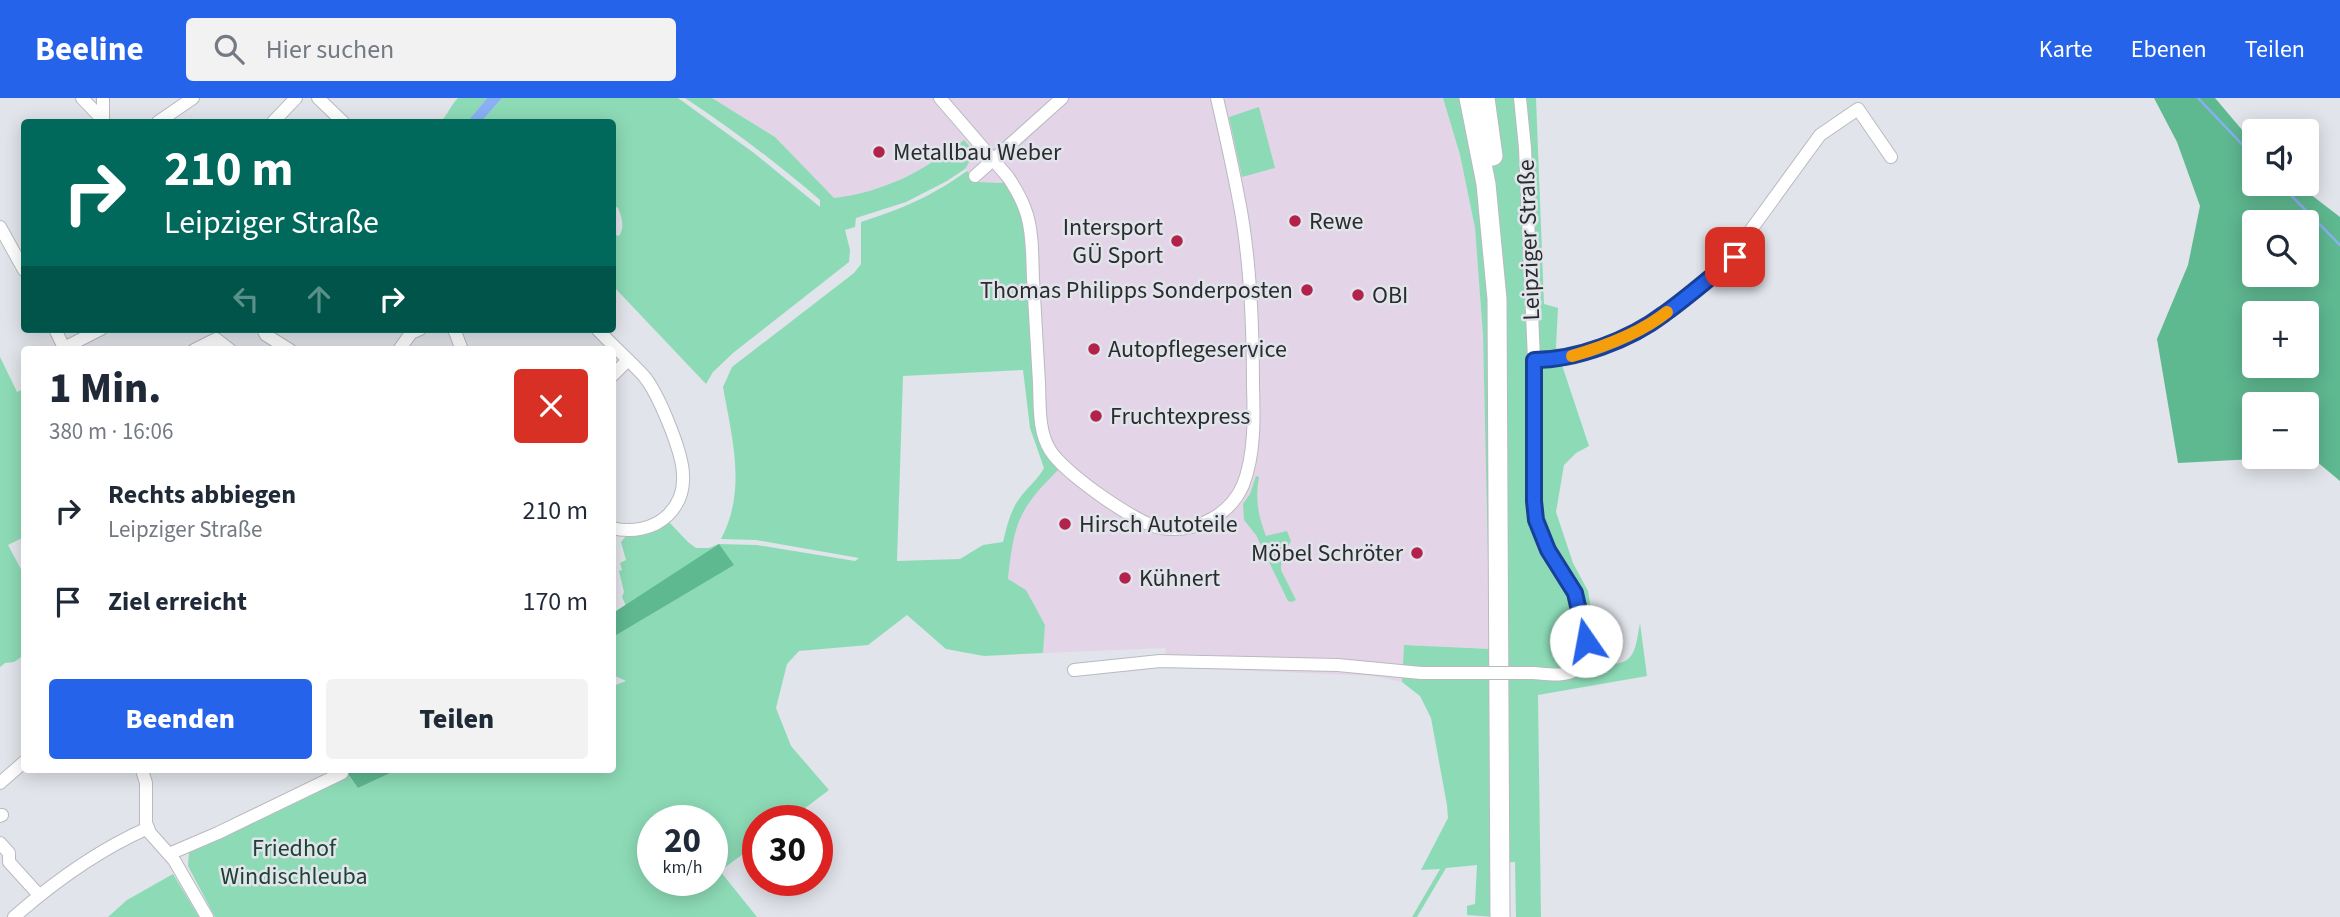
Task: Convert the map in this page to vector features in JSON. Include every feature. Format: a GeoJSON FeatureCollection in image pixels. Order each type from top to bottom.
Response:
{"type":"FeatureCollection","features":[{"type":"Feature","properties":{"kind":"highway"},"geometry":{"type":"LineString","coordinates":[[1469,98],[1486,184],[1497,299],[1500,917]]}},
{"type":"Feature","properties":{"kind":"highway"},"geometry":{"type":"LineString","coordinates":[[1478,98],[1490,140],[1502,211],[1509,313],[1511,917]]}},
{"type":"Feature","properties":{"kind":"highway"},"geometry":{"type":"LineString","coordinates":[[1485,98],[1490,140]]}},
{"type":"Feature","properties":{"kind":"street"},"geometry":{"type":"LineString","coordinates":[[82,98],[102,119]]}},
{"type":"Feature","properties":{"kind":"street"},"geometry":{"type":"LineString","coordinates":[[103,98],[104,119]]}},
{"type":"Feature","properties":{"kind":"street"},"geometry":{"type":"LineString","coordinates":[[162,119],[193,98]]}},
{"type":"Feature","properties":{"kind":"street"},"geometry":{"type":"LineString","coordinates":[[276,119],[296,98]]}},
{"type":"Feature","properties":{"kind":"street"},"geometry":{"type":"LineString","coordinates":[[318,98],[340,119]]}},
{"type":"Feature","properties":{"kind":"street"},"geometry":{"type":"LineString","coordinates":[[940,98],[995,159],[1017,190],[1028,217],[1031,231],[1040,417],[1047,446],[1055,459],[1066,469],[1142,522],[1158,528],[1188,528],[1212,520],[1234,501],[1243,485],[1248,466],[1252,431],[1253,360],[1248,272],[1242,217],[1217,98]]}},
{"type":"Feature","properties":{"kind":"street"},"geometry":{"type":"LineString","coordinates":[[975,176],[1062,98]]}},
{"type":"Feature","properties":{"kind":"street","name":"Leipziger Straße"},"geometry":{"type":"LineString","coordinates":[[1074,670],[1160,660],[1338,665],[1421,673],[1556,674],[1575,671],[1581,666],[1585,658],[1586,641],[1575,593],[1548,550],[1536,520],[1534,360],[1525,148],[1520,98]]}},
{"type":"Feature","properties":{"kind":"street"},"geometry":{"type":"LineString","coordinates":[[1534,360],[1557,360],[1590,351],[1630,334],[1662,316],[1735,257],[1745,238],[1820,135],[1858,108],[1891,157]]}},
{"type":"Feature","properties":{"kind":"street"},"geometry":{"type":"LineString","coordinates":[[0,227],[21,265]]}},
{"type":"Feature","properties":{"kind":"street"},"geometry":{"type":"LineString","coordinates":[[70,346],[94,333]]}},
{"type":"Feature","properties":{"kind":"street"},"geometry":{"type":"LineString","coordinates":[[265,333],[284,346]]}},
{"type":"Feature","properties":{"kind":"street"},"geometry":{"type":"LineString","coordinates":[[601,333],[613,346]]}},
{"type":"Feature","properties":{"kind":"street"},"geometry":{"type":"LineString","coordinates":[[202,346],[216,339],[225,346]]}},
{"type":"Feature","properties":{"kind":"street"},"geometry":{"type":"LineString","coordinates":[[616,349],[643,376],[656,394],[681,460],[683,474],[678,503],[667,516],[644,528],[631,531],[616,529]]}},
{"type":"Feature","properties":{"kind":"street"},"geometry":{"type":"LineString","coordinates":[[616,372],[627,361]]}},
{"type":"Feature","properties":{"kind":"street"},"geometry":{"type":"LineString","coordinates":[[0,783],[21,765]]}},
{"type":"Feature","properties":{"kind":"street"},"geometry":{"type":"LineString","coordinates":[[143,773],[146,783],[148,828],[169,854],[207,917]]}},
{"type":"Feature","properties":{"kind":"street"},"geometry":{"type":"LineString","coordinates":[[169,854],[218,834],[342,773]]}},
{"type":"Feature","properties":{"kind":"street"},"geometry":{"type":"LineString","coordinates":[[14,917],[87,860],[148,828]]}},
{"type":"Feature","properties":{"kind":"street"},"geometry":{"type":"LineString","coordinates":[[0,843],[9,852],[5,866],[39,895]]}},
{"type":"Feature","properties":{"kind":"shaded area"},"geometry":{"type":"Polygon","coordinates":[[[712,98],[1443,98],[1460,155],[1475,228],[1483,335],[1490,649],[1404,645],[1402,682],[1373,676],[1162,667],[1166,648],[1043,653],[1045,624],[1008,579],[1016,527],[1024,508],[1053,463],[1002,183],[977,182],[965,169],[970,161],[964,140],[940,159],[885,187],[855,196],[833,198],[775,137],[712,98]]]}},
{"type":"Feature","properties":{"kind":"green space"},"geometry":{"type":"Polygon","coordinates":[[[458,98],[487,98],[470,119],[442,119],[458,98]]]}},
{"type":"Feature","properties":{"kind":"green space"},"geometry":{"type":"Polygon","coordinates":[[[502,98],[678,98],[754,153],[820,207],[820,200],[787,173],[685,98],[712,98],[775,137],[834,198],[870,191],[903,178],[964,140],[971,148],[970,161],[965,169],[947,181],[906,202],[856,218],[855,227],[845,230],[850,250],[849,262],[733,353],[713,372],[706,384],[616,289],[616,235],[621,233],[622,218],[616,207],[616,119],[484,119],[502,98]]]}},
{"type":"Feature","properties":{"kind":"green space"},"geometry":{"type":"Polygon","coordinates":[[[1443,98],[1536,98],[1544,304],[1558,308],[1556,347],[1589,446],[1576,453],[1564,465],[1556,512],[1573,563],[1588,591],[1601,663],[1621,663],[1627,660],[1637,642],[1640,623],[1647,676],[1538,695],[1541,917],[1516,917],[1515,862],[1494,864],[1494,917],[1467,915],[1467,906],[1475,904],[1477,865],[1446,868],[1417,917],[1412,917],[1440,869],[1421,870],[1448,818],[1431,718],[1420,696],[1402,682],[1404,645],[1490,649],[1483,335],[1475,228],[1460,155],[1443,98]]]}},
{"type":"Feature","properties":{"kind":"green space"},"geometry":{"type":"Polygon","coordinates":[[[2154,98],[2215,98],[2242,130],[2242,196],[2313,196],[2340,217],[2340,481],[2319,464],[2319,392],[2242,392],[2242,460],[2178,463],[2157,339],[2188,265],[2200,206],[2177,142],[2154,98]]]}},
{"type":"Feature","properties":{"kind":"green space"},"geometry":{"type":"Polygon","coordinates":[[[1259,107],[1275,168],[1242,177],[1229,117],[1259,107]]]}},
{"type":"Feature","properties":{"kind":"green space","name":"Friedhof Windischleuba"},"geometry":{"type":"Polygon","coordinates":[[[967,171],[977,182],[1005,181],[1015,197],[1021,215],[1026,234],[1034,350],[1053,463],[1058,470],[1034,496],[1020,518],[1008,579],[1026,590],[1045,625],[1043,653],[984,656],[946,649],[907,615],[868,645],[799,651],[787,664],[776,708],[791,746],[829,790],[809,805],[742,805],[742,855],[728,865],[728,805],[637,805],[637,896],[728,896],[728,881],[757,917],[215,917],[188,866],[189,852],[348,775],[358,788],[390,773],[616,773],[616,685],[626,681],[616,676],[616,635],[733,565],[718,545],[626,606],[622,597],[624,592],[619,571],[622,570],[620,563],[626,560],[621,542],[626,536],[644,534],[669,522],[696,548],[709,548],[719,544],[757,545],[855,561],[859,558],[756,540],[721,539],[734,502],[735,483],[733,445],[723,387],[732,367],[854,273],[861,264],[861,222],[916,201],[967,171]],[[1023,370],[903,376],[897,561],[960,559],[983,545],[1003,542],[1015,505],[1044,468],[1030,428],[1023,370]]]}},
{"type":"Feature","properties":{"kind":"green space"},"geometry":{"type":"Polygon","coordinates":[[[0,357],[17,392],[21,390],[21,538],[8,545],[21,569],[21,657],[0,667],[0,357]]]}},
{"type":"Feature","properties":{"kind":"green space"},"geometry":{"type":"Polygon","coordinates":[[[1256,476],[1259,477],[1258,507],[1266,536],[1287,531],[1291,541],[1288,546],[1282,546],[1281,570],[1296,600],[1292,602],[1288,601],[1256,535],[1244,520],[1243,504],[1250,494],[1256,476]]]}},
{"type":"Feature","properties":{"kind":"green space"},"geometry":{"type":"Polygon","coordinates":[[[719,544],[734,565],[616,635],[616,611],[719,544]]]}},
{"type":"Feature","properties":{"kind":"green space"},"geometry":{"type":"Polygon","coordinates":[[[347,773],[390,773],[358,788],[347,773]]]}},
{"type":"Feature","properties":{"kind":"green space"},"geometry":{"type":"Polygon","coordinates":[[[173,874],[199,917],[108,917],[127,900],[173,874]]]}},
{"type":"Feature","properties":{"kind":"water"},"geometry":{"type":"Polygon","coordinates":[[[487,98],[502,98],[484,119],[470,119],[487,98]]]}},
{"type":"Feature","properties":{"kind":"waterway"},"geometry":{"type":"LineString","coordinates":[[2198,98],[2242,144]]}},
{"type":"Feature","properties":{"kind":"waterway"},"geometry":{"type":"LineString","coordinates":[[2292,196],[2340,245]]}},
{"type":"Feature","properties":{"kind":"slow traffic"},"geometry":{"type":"LineString","coordinates":[[1572,356],[1630,334],[1667,312]]}},
{"type":"Feature","properties":{"kind":"place","name":"Metallbau Weber"},"geometry":{"type":"Point","coordinates":[879,152]}},
{"type":"Feature","properties":{"kind":"place","name":"Rewe"},"geometry":{"type":"Point","coordinates":[1295,221]}},
{"type":"Feature","properties":{"kind":"place","name":"Intersport GÜ Sport"},"geometry":{"type":"Point","coordinates":[1177,241]}},
{"type":"Feature","properties":{"kind":"place","name":"Thomas Philipps Sonderposten"},"geometry":{"type":"Point","coordinates":[1307,290]}},
{"type":"Feature","properties":{"kind":"place","name":"OBI"},"geometry":{"type":"Point","coordinates":[1358,295]}},
{"type":"Feature","properties":{"kind":"place","name":"Autopflegeservice"},"geometry":{"type":"Point","coordinates":[1094,349]}},
{"type":"Feature","properties":{"kind":"place","name":"Fruchtexpress"},"geometry":{"type":"Point","coordinates":[1096,416]}},
{"type":"Feature","properties":{"kind":"place","name":"Hirsch Autoteile"},"geometry":{"type":"Point","coordinates":[1065,524]}},
{"type":"Feature","properties":{"kind":"place","name":"Möbel Schröter"},"geometry":{"type":"Point","coordinates":[1417,553]}},
{"type":"Feature","properties":{"kind":"place","name":"Kühnert"},"geometry":{"type":"Point","coordinates":[1125,578]}},
{"type":"Feature","properties":{"kind":"route"},"geometry":{"type":"LineString","coordinates":[[1586,641],[1575,593],[1548,550],[1536,520],[1534,360],[1557,360],[1590,351],[1630,334],[1662,316],[1735,257]]}}]}
